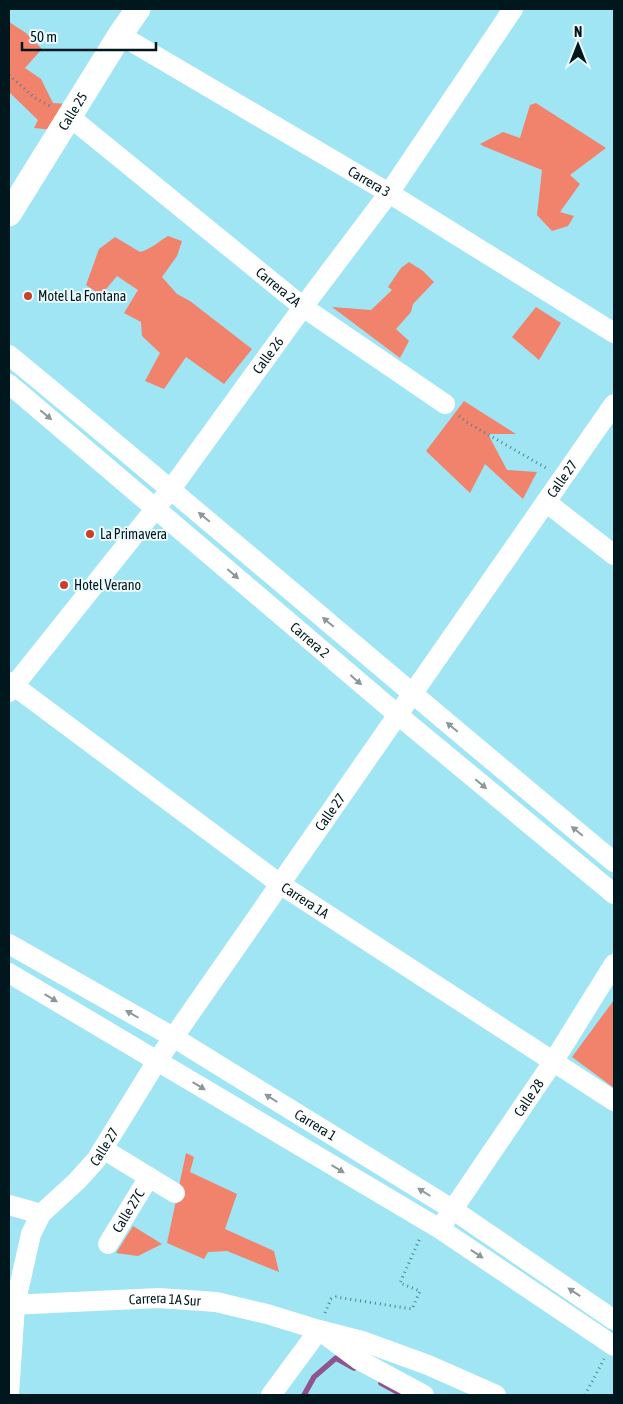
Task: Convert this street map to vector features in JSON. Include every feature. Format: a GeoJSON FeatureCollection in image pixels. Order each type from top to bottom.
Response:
{"type":"FeatureCollection","features":[{"type":"Feature","properties":{"kind":"main road","name":"Calle 25"},"geometry":{"type":"LineString","coordinates":[[9,214],[138,9]]}},
{"type":"Feature","properties":{"kind":"street","name":"Calle 26"},"geometry":{"type":"LineString","coordinates":[[10,687],[171,489],[302,307],[389,193],[513,9]]}},
{"type":"Feature","properties":{"kind":"street","name":"Carrera 3"},"geometry":{"type":"LineString","coordinates":[[120,35],[389,193],[614,333]]}},
{"type":"Feature","properties":{"kind":"street","name":"Carrera 2A"},"geometry":{"type":"LineString","coordinates":[[70,117],[302,307],[445,404]]}},
{"type":"Feature","properties":{"kind":"street","name":"Carrera 2"},"geometry":{"type":"LineString","coordinates":[[9,355],[614,862]]}},
{"type":"Feature","properties":{"kind":"street","name":"Carrera 2"},"geometry":{"type":"LineString","coordinates":[[9,384],[398,715],[614,894]]}},
{"type":"Feature","properties":{"kind":"street","name":"Calle 27"},"geometry":{"type":"LineString","coordinates":[[41,1214],[77,1181],[96,1160],[173,1037],[614,404]]}},
{"type":"Feature","properties":{"kind":"street"},"geometry":{"type":"LineString","coordinates":[[546,502],[614,554]]}},
{"type":"Feature","properties":{"kind":"street","name":"Carrera 1A"},"geometry":{"type":"LineString","coordinates":[[10,687],[280,884],[614,1101]]}},
{"type":"Feature","properties":{"kind":"street"},"geometry":{"type":"LineString","coordinates":[[531,826],[546,805]]}},
{"type":"Feature","properties":{"kind":"street","name":"Carrera 1"},"geometry":{"type":"LineString","coordinates":[[9,944],[173,1037],[452,1209],[614,1318]]}},
{"type":"Feature","properties":{"kind":"street","name":"Calle 28"},"geometry":{"type":"LineString","coordinates":[[434,1226],[452,1209],[553,1062],[614,964]]}},
{"type":"Feature","properties":{"kind":"street","name":"Carrera 1"},"geometry":{"type":"LineString","coordinates":[[9,973],[434,1226],[607,1341]]}},
{"type":"Feature","properties":{"kind":"street"},"geometry":{"type":"LineString","coordinates":[[103,1148],[175,1193]]}},
{"type":"Feature","properties":{"kind":"street","name":"Calle 27C"},"geometry":{"type":"LineString","coordinates":[[108,1244],[149,1177]]}},
{"type":"Feature","properties":{"kind":"street"},"geometry":{"type":"LineString","coordinates":[[9,1205],[41,1214],[31,1234],[12,1306],[9,1395]]}},
{"type":"Feature","properties":{"kind":"street","name":"Carrera 1A Sur"},"geometry":{"type":"LineString","coordinates":[[12,1306],[159,1298],[216,1302],[267,1314],[362,1341],[428,1365],[496,1395]]}},
{"type":"Feature","properties":{"kind":"street"},"geometry":{"type":"LineString","coordinates":[[607,1341],[614,1318]]}},
{"type":"Feature","properties":{"kind":"street"},"geometry":{"type":"LineString","coordinates":[[271,1395],[319,1330]]}},
{"type":"Feature","properties":{"kind":"street","name":"Carrera 1A Sur"},"geometry":{"type":"LineString","coordinates":[[319,1330],[359,1360],[424,1395]]}},
{"type":"Feature","properties":{"kind":"path"},"geometry":{"type":"LineString","coordinates":[[9,75],[35,98],[70,117]]}},
{"type":"Feature","properties":{"kind":"path"},"geometry":{"type":"LineString","coordinates":[[445,404],[468,423],[562,478]]}},
{"type":"Feature","properties":{"kind":"path"},"geometry":{"type":"LineString","coordinates":[[319,1330],[331,1299],[336,1297],[412,1309],[420,1291],[400,1283],[434,1226]]}},
{"type":"Feature","properties":{"kind":"path"},"geometry":{"type":"LineString","coordinates":[[585,1395],[606,1354],[607,1341]]}},
{"type":"Feature","properties":{"kind":"shaded area"},"geometry":{"type":"Polygon","coordinates":[[[9,22],[26,33],[42,49],[25,68],[41,79],[53,103],[68,104],[53,130],[34,128],[38,120],[9,92],[9,22]]]}},
{"type":"Feature","properties":{"kind":"shaded area"},"geometry":{"type":"Polygon","coordinates":[[[536,103],[606,148],[570,175],[580,184],[560,212],[574,216],[568,226],[552,231],[537,215],[542,170],[480,144],[503,132],[520,138],[530,105],[536,103]]]}},
{"type":"Feature","properties":{"kind":"shaded area"},"geometry":{"type":"Polygon","coordinates":[[[168,236],[182,241],[177,256],[162,277],[177,294],[190,301],[252,349],[224,384],[186,357],[164,389],[145,381],[160,353],[142,336],[141,322],[124,313],[138,290],[117,276],[101,295],[86,285],[99,249],[115,237],[140,252],[168,236]]]}},
{"type":"Feature","properties":{"kind":"shaded area"},"geometry":{"type":"Polygon","coordinates":[[[409,262],[423,271],[434,282],[413,304],[411,312],[396,329],[409,341],[400,358],[332,307],[371,310],[392,290],[388,287],[401,268],[409,262]]]}},
{"type":"Feature","properties":{"kind":"shaded area"},"geometry":{"type":"Polygon","coordinates":[[[536,307],[561,323],[539,360],[512,337],[536,307]]]}},
{"type":"Feature","properties":{"kind":"shaded area"},"geometry":{"type":"Polygon","coordinates":[[[464,401],[516,434],[488,434],[507,470],[537,472],[523,499],[485,464],[470,493],[426,451],[464,401]]]}},
{"type":"Feature","properties":{"kind":"shaded area"},"geometry":{"type":"Polygon","coordinates":[[[614,1000],[614,1088],[572,1057],[614,1000]]]}},
{"type":"Feature","properties":{"kind":"shaded area"},"geometry":{"type":"Polygon","coordinates":[[[186,1153],[194,1157],[190,1172],[237,1194],[225,1229],[274,1251],[279,1272],[227,1251],[208,1252],[204,1259],[167,1243],[186,1153]]]}},
{"type":"Feature","properties":{"kind":"shaded area"},"geometry":{"type":"Polygon","coordinates":[[[133,1226],[162,1244],[138,1256],[116,1253],[133,1226]]]}},
{"type":"Feature","properties":{"kind":"waterway"},"geometry":{"type":"LineString","coordinates":[[304,1395],[314,1377],[336,1358],[354,1368]]}},
{"type":"Feature","properties":{"kind":"waterway"},"geometry":{"type":"LineString","coordinates":[[381,1383],[403,1395]]}},
{"type":"Feature","properties":{"kind":"place","name":"Motel La Fontana"},"geometry":{"type":"Point","coordinates":[28,296]}},
{"type":"Feature","properties":{"kind":"place","name":"La Primavera"},"geometry":{"type":"Point","coordinates":[90,534]}},
{"type":"Feature","properties":{"kind":"place","name":"Hotel Verano"},"geometry":{"type":"Point","coordinates":[64,585]}}]}
